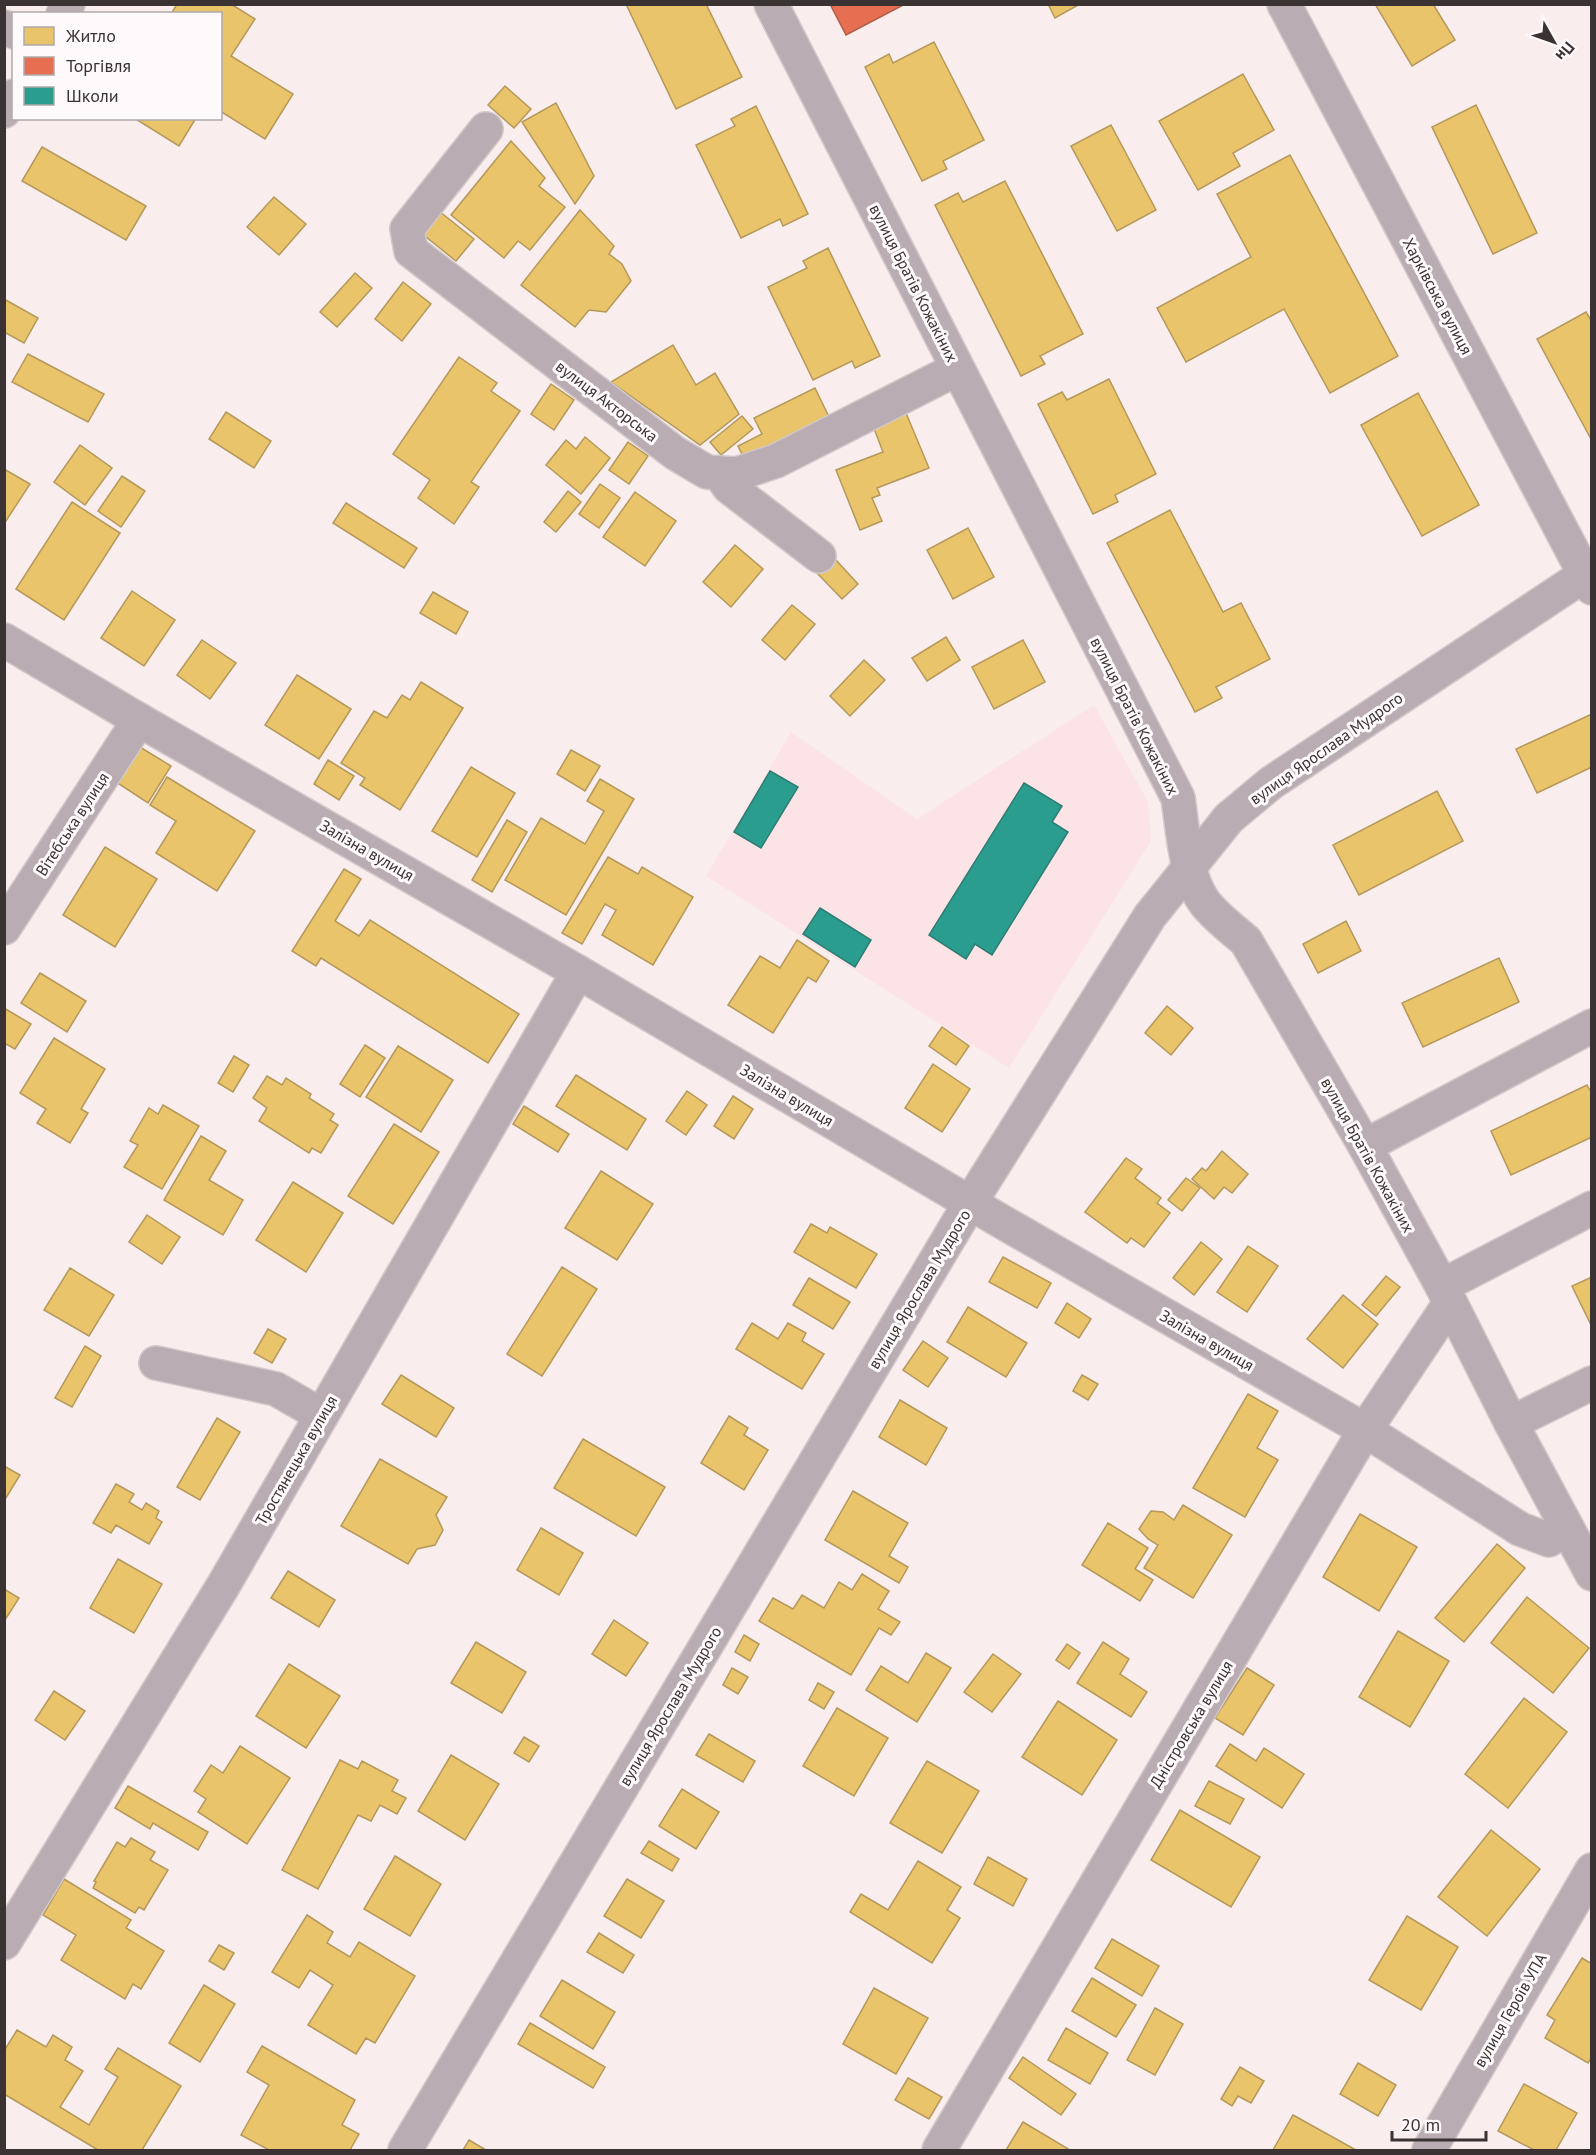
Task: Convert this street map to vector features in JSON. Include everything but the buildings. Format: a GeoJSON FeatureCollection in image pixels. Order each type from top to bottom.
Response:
{"type":"FeatureCollection","features":[{"type":"Feature","properties":{"kind":"street","name":"вулиця Братів Кожакіних"},"geometry":{"type":"LineString","coordinates":[[771,4],[1178,798],[1189,866],[1204,901],[1223,922],[1246,941],[1365,1146],[1446,1294],[1511,1423],[1592,1574]]}},
{"type":"Feature","properties":{"kind":"street","name":"Харківська вулиця"},"geometry":{"type":"LineString","coordinates":[[1284,4],[1589,578]]}},
{"type":"Feature","properties":{"kind":"street","name":"вулиця Акторська"},"geometry":{"type":"LineString","coordinates":[[486,129],[407,229],[411,251],[675,453],[706,472],[737,474],[776,461],[957,369]]}},
{"type":"Feature","properties":{"kind":"street"},"geometry":{"type":"LineString","coordinates":[[719,473],[729,487],[819,556]]}},
{"type":"Feature","properties":{"kind":"street","name":"вулиця Ярослава Мудрого"},"geometry":{"type":"LineString","coordinates":[[405,2151],[970,1203],[1150,916],[1229,818],[1271,783],[1589,578]]}},
{"type":"Feature","properties":{"kind":"street","name":"Залізна вулиця"},"geometry":{"type":"LineString","coordinates":[[4,640],[578,972],[970,1203],[1365,1430],[1520,1529],[1549,1540],[1567,1529]]}},
{"type":"Feature","properties":{"kind":"street","name":"Вітебська вулиця"},"geometry":{"type":"LineString","coordinates":[[4,928],[139,720]]}},
{"type":"Feature","properties":{"kind":"street","name":"Тростянецька вулиця"},"geometry":{"type":"LineString","coordinates":[[4,1944],[223,1586],[578,972]]}},
{"type":"Feature","properties":{"kind":"street"},"geometry":{"type":"LineString","coordinates":[[1365,1146],[1592,1026]]}},
{"type":"Feature","properties":{"kind":"street"},"geometry":{"type":"LineString","coordinates":[[1446,1294],[1592,1208]]}},
{"type":"Feature","properties":{"kind":"street","name":"Дністровська вулиця"},"geometry":{"type":"LineString","coordinates":[[939,2151],[1446,1294]]}},
{"type":"Feature","properties":{"kind":"street"},"geometry":{"type":"LineString","coordinates":[[156,1363],[276,1389],[321,1415]]}},
{"type":"Feature","properties":{"kind":"street"},"geometry":{"type":"LineString","coordinates":[[1511,1423],[1592,1383]]}},
{"type":"Feature","properties":{"kind":"street","name":"вулиця Героїв УПА"},"geometry":{"type":"LineString","coordinates":[[1429,2151],[1592,1870]]}},
{"type":"Feature","properties":{"kind":"shaded area"},"geometry":{"type":"Polygon","coordinates":[[[1094,705],[1148,802],[1151,841],[1009,1068],[706,876],[791,732],[917,819],[1094,705]]]}}]}
